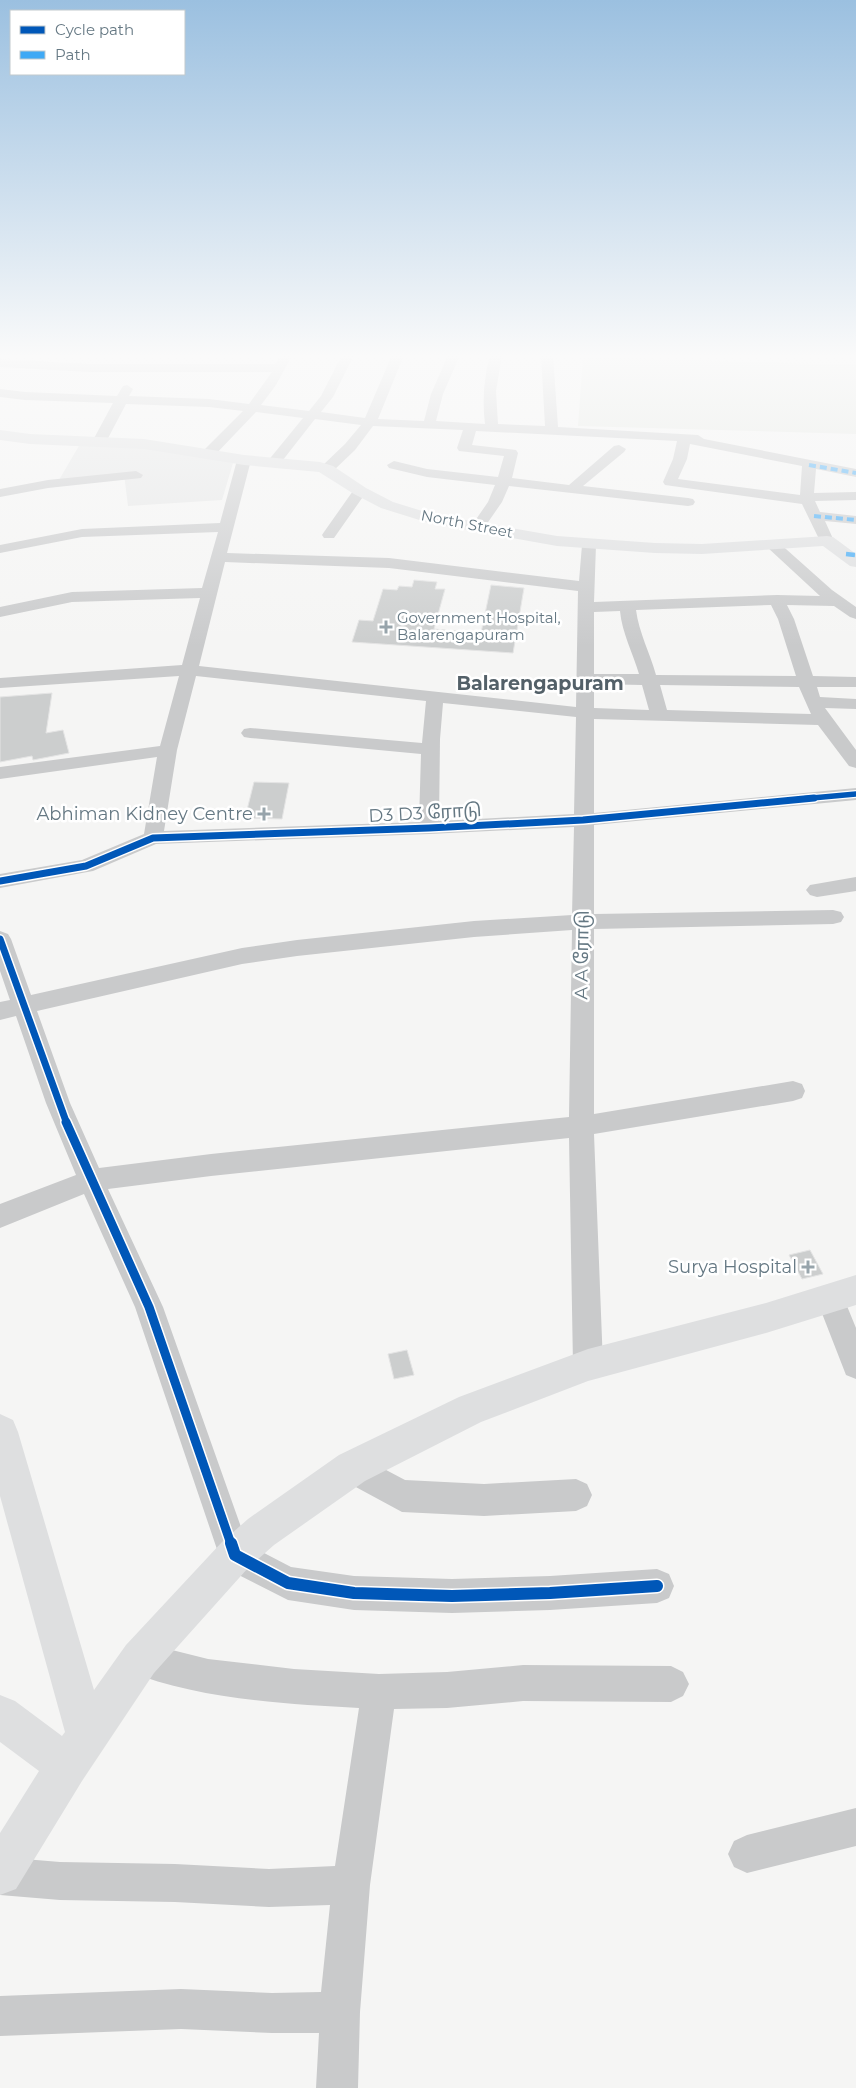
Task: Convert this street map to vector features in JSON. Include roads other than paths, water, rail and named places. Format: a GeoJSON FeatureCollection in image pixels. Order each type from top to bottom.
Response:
{"type":"FeatureCollection","features":[{"type":"Feature","properties":{"kind":"street","name":"North Street"},"geometry":{"type":"LineString","coordinates":[[198,452],[244,460],[327,469],[360,491],[387,505],[429,518],[477,528],[589,545],[702,549],[827,541]]}},
{"type":"Feature","properties":{"kind":"street"},"geometry":{"type":"LineString","coordinates":[[274,462],[281,452]]}},
{"type":"Feature","properties":{"kind":"street"},"geometry":{"type":"LineString","coordinates":[[327,469],[345,452]]}},
{"type":"Feature","properties":{"kind":"street"},"geometry":{"type":"LineString","coordinates":[[477,528],[495,502],[504,481],[511,453],[506,452]]}},
{"type":"Feature","properties":{"kind":"street"},"geometry":{"type":"LineString","coordinates":[[573,488],[615,452]]}},
{"type":"Feature","properties":{"kind":"street"},"geometry":{"type":"LineString","coordinates":[[681,452],[670,482],[807,499],[856,496]]}},
{"type":"Feature","properties":{"kind":"street"},"geometry":{"type":"LineString","coordinates":[[759,452],[813,462],[856,473]]}},
{"type":"Feature","properties":{"kind":"street"},"geometry":{"type":"LineString","coordinates":[[802,452],[813,462]]}},
{"type":"Feature","properties":{"kind":"street"},"geometry":{"type":"LineString","coordinates":[[153,838],[168,750],[244,460]]}},
{"type":"Feature","properties":{"kind":"street"},"geometry":{"type":"LineString","coordinates":[[813,462],[807,499],[814,516],[827,541],[853,557]]}},
{"type":"Feature","properties":{"kind":"street"},"geometry":{"type":"LineString","coordinates":[[394,465],[427,472],[688,502]]}},
{"type":"Feature","properties":{"kind":"street"},"geometry":{"type":"LineString","coordinates":[[0,493],[48,484],[136,476]]}},
{"type":"Feature","properties":{"kind":"street"},"geometry":{"type":"LineString","coordinates":[[330,535],[360,491]]}},
{"type":"Feature","properties":{"kind":"street"},"geometry":{"type":"LineString","coordinates":[[814,516],[856,520]]}},
{"type":"Feature","properties":{"kind":"street"},"geometry":{"type":"LineString","coordinates":[[0,549],[82,533],[227,527]]}},
{"type":"Feature","properties":{"kind":"street"},"geometry":{"type":"LineString","coordinates":[[772,544],[807,578],[856,614]]}},
{"type":"Feature","properties":{"kind":"street","name":"A A ரோடு"},"geometry":{"type":"LineString","coordinates":[[588,1365],[581,1126],[586,597],[589,545]]}},
{"type":"Feature","properties":{"kind":"street"},"geometry":{"type":"LineString","coordinates":[[218,557],[388,563],[628,606],[776,600],[837,601]]}},
{"type":"Feature","properties":{"kind":"street"},"geometry":{"type":"LineString","coordinates":[[0,612],[72,597],[208,593]]}},
{"type":"Feature","properties":{"kind":"street"},"geometry":{"type":"LineString","coordinates":[[776,600],[786,619],[808,681],[813,702],[823,720],[856,762]]}},
{"type":"Feature","properties":{"kind":"street"},"geometry":{"type":"LineString","coordinates":[[628,606],[630,627],[640,650],[660,716]]}},
{"type":"Feature","properties":{"kind":"street"},"geometry":{"type":"LineString","coordinates":[[0,683],[188,670],[585,713],[823,720]]}},
{"type":"Feature","properties":{"kind":"street"},"geometry":{"type":"LineString","coordinates":[[585,679],[648,678],[856,682]]}},
{"type":"Feature","properties":{"kind":"street"},"geometry":{"type":"LineString","coordinates":[[429,828],[431,750],[435,697]]}},
{"type":"Feature","properties":{"kind":"street"},"geometry":{"type":"LineString","coordinates":[[813,702],[856,704]]}},
{"type":"Feature","properties":{"kind":"street"},"geometry":{"type":"LineString","coordinates":[[250,733],[431,750]]}},
{"type":"Feature","properties":{"kind":"street"},"geometry":{"type":"LineString","coordinates":[[0,773],[168,750]]}},
{"type":"Feature","properties":{"kind":"street","name":"D3 D3 ரோடு"},"geometry":{"type":"LineString","coordinates":[[0,881],[86,866],[153,838],[429,828],[583,820],[856,794]]}},
{"type":"Feature","properties":{"kind":"street"},"geometry":{"type":"LineString","coordinates":[[817,890],[856,884]]}},
{"type":"Feature","properties":{"kind":"street"},"geometry":{"type":"LineString","coordinates":[[12,1009],[242,956],[297,948],[474,929],[583,922],[833,917]]}},
{"type":"Feature","properties":{"kind":"street"},"geometry":{"type":"LineString","coordinates":[[0,940],[12,1009],[58,1103],[149,1307],[234,1555],[288,1583],[354,1594],[462,1596],[550,1593],[657,1586]]}},
{"type":"Feature","properties":{"kind":"street"},"geometry":{"type":"LineString","coordinates":[[0,1216],[91,1180],[212,1165],[581,1126],[793,1091]]}},
{"type":"Feature","properties":{"kind":"street"},"geometry":{"type":"LineString","coordinates":[[351,1885],[269,1888],[60,1880],[0,1874],[77,1750],[140,1659],[234,1555],[261,1532],[352,1468],[472,1409],[588,1365],[766,1318],[843,1294],[856,1365]]}},
{"type":"Feature","properties":{"kind":"street"},"geometry":{"type":"LineString","coordinates":[[0,1432],[77,1750]]}},
{"type":"Feature","properties":{"kind":"street"},"geometry":{"type":"LineString","coordinates":[[352,1468],[402,1496],[484,1500],[576,1495]]}},
{"type":"Feature","properties":{"kind":"street"},"geometry":{"type":"LineString","coordinates":[[140,1659],[208,1676],[294,1688],[379,1692],[447,1690],[523,1683],[671,1684]]}},
{"type":"Feature","properties":{"kind":"street"},"geometry":{"type":"LineString","coordinates":[[337,2088],[340,2012],[351,1885],[379,1692]]}},
{"type":"Feature","properties":{"kind":"street"},"geometry":{"type":"LineString","coordinates":[[0,1716],[77,1750]]}},
{"type":"Feature","properties":{"kind":"street"},"geometry":{"type":"LineString","coordinates":[[747,1854],[856,1826]]}},
{"type":"Feature","properties":{"kind":"street"},"geometry":{"type":"LineString","coordinates":[[0,2016],[181,2009],[272,2013],[340,2012]]}},
{"type":"Feature","properties":{"kind":"place","name":"Government Hospital, Balarengapuram"},"geometry":{"type":"Point","coordinates":[386,627]}},
{"type":"Feature","properties":{"kind":"place","name":"Abhiman Kidney Centre"},"geometry":{"type":"Point","coordinates":[264,814]}},
{"type":"Feature","properties":{"kind":"place","name":"Surya Hospital"},"geometry":{"type":"Point","coordinates":[808,1267]}},
{"type":"Feature","properties":{"kind":"district","name":"Balarengapuram"},"geometry":{"type":"Point","coordinates":[540,683]}}]}
